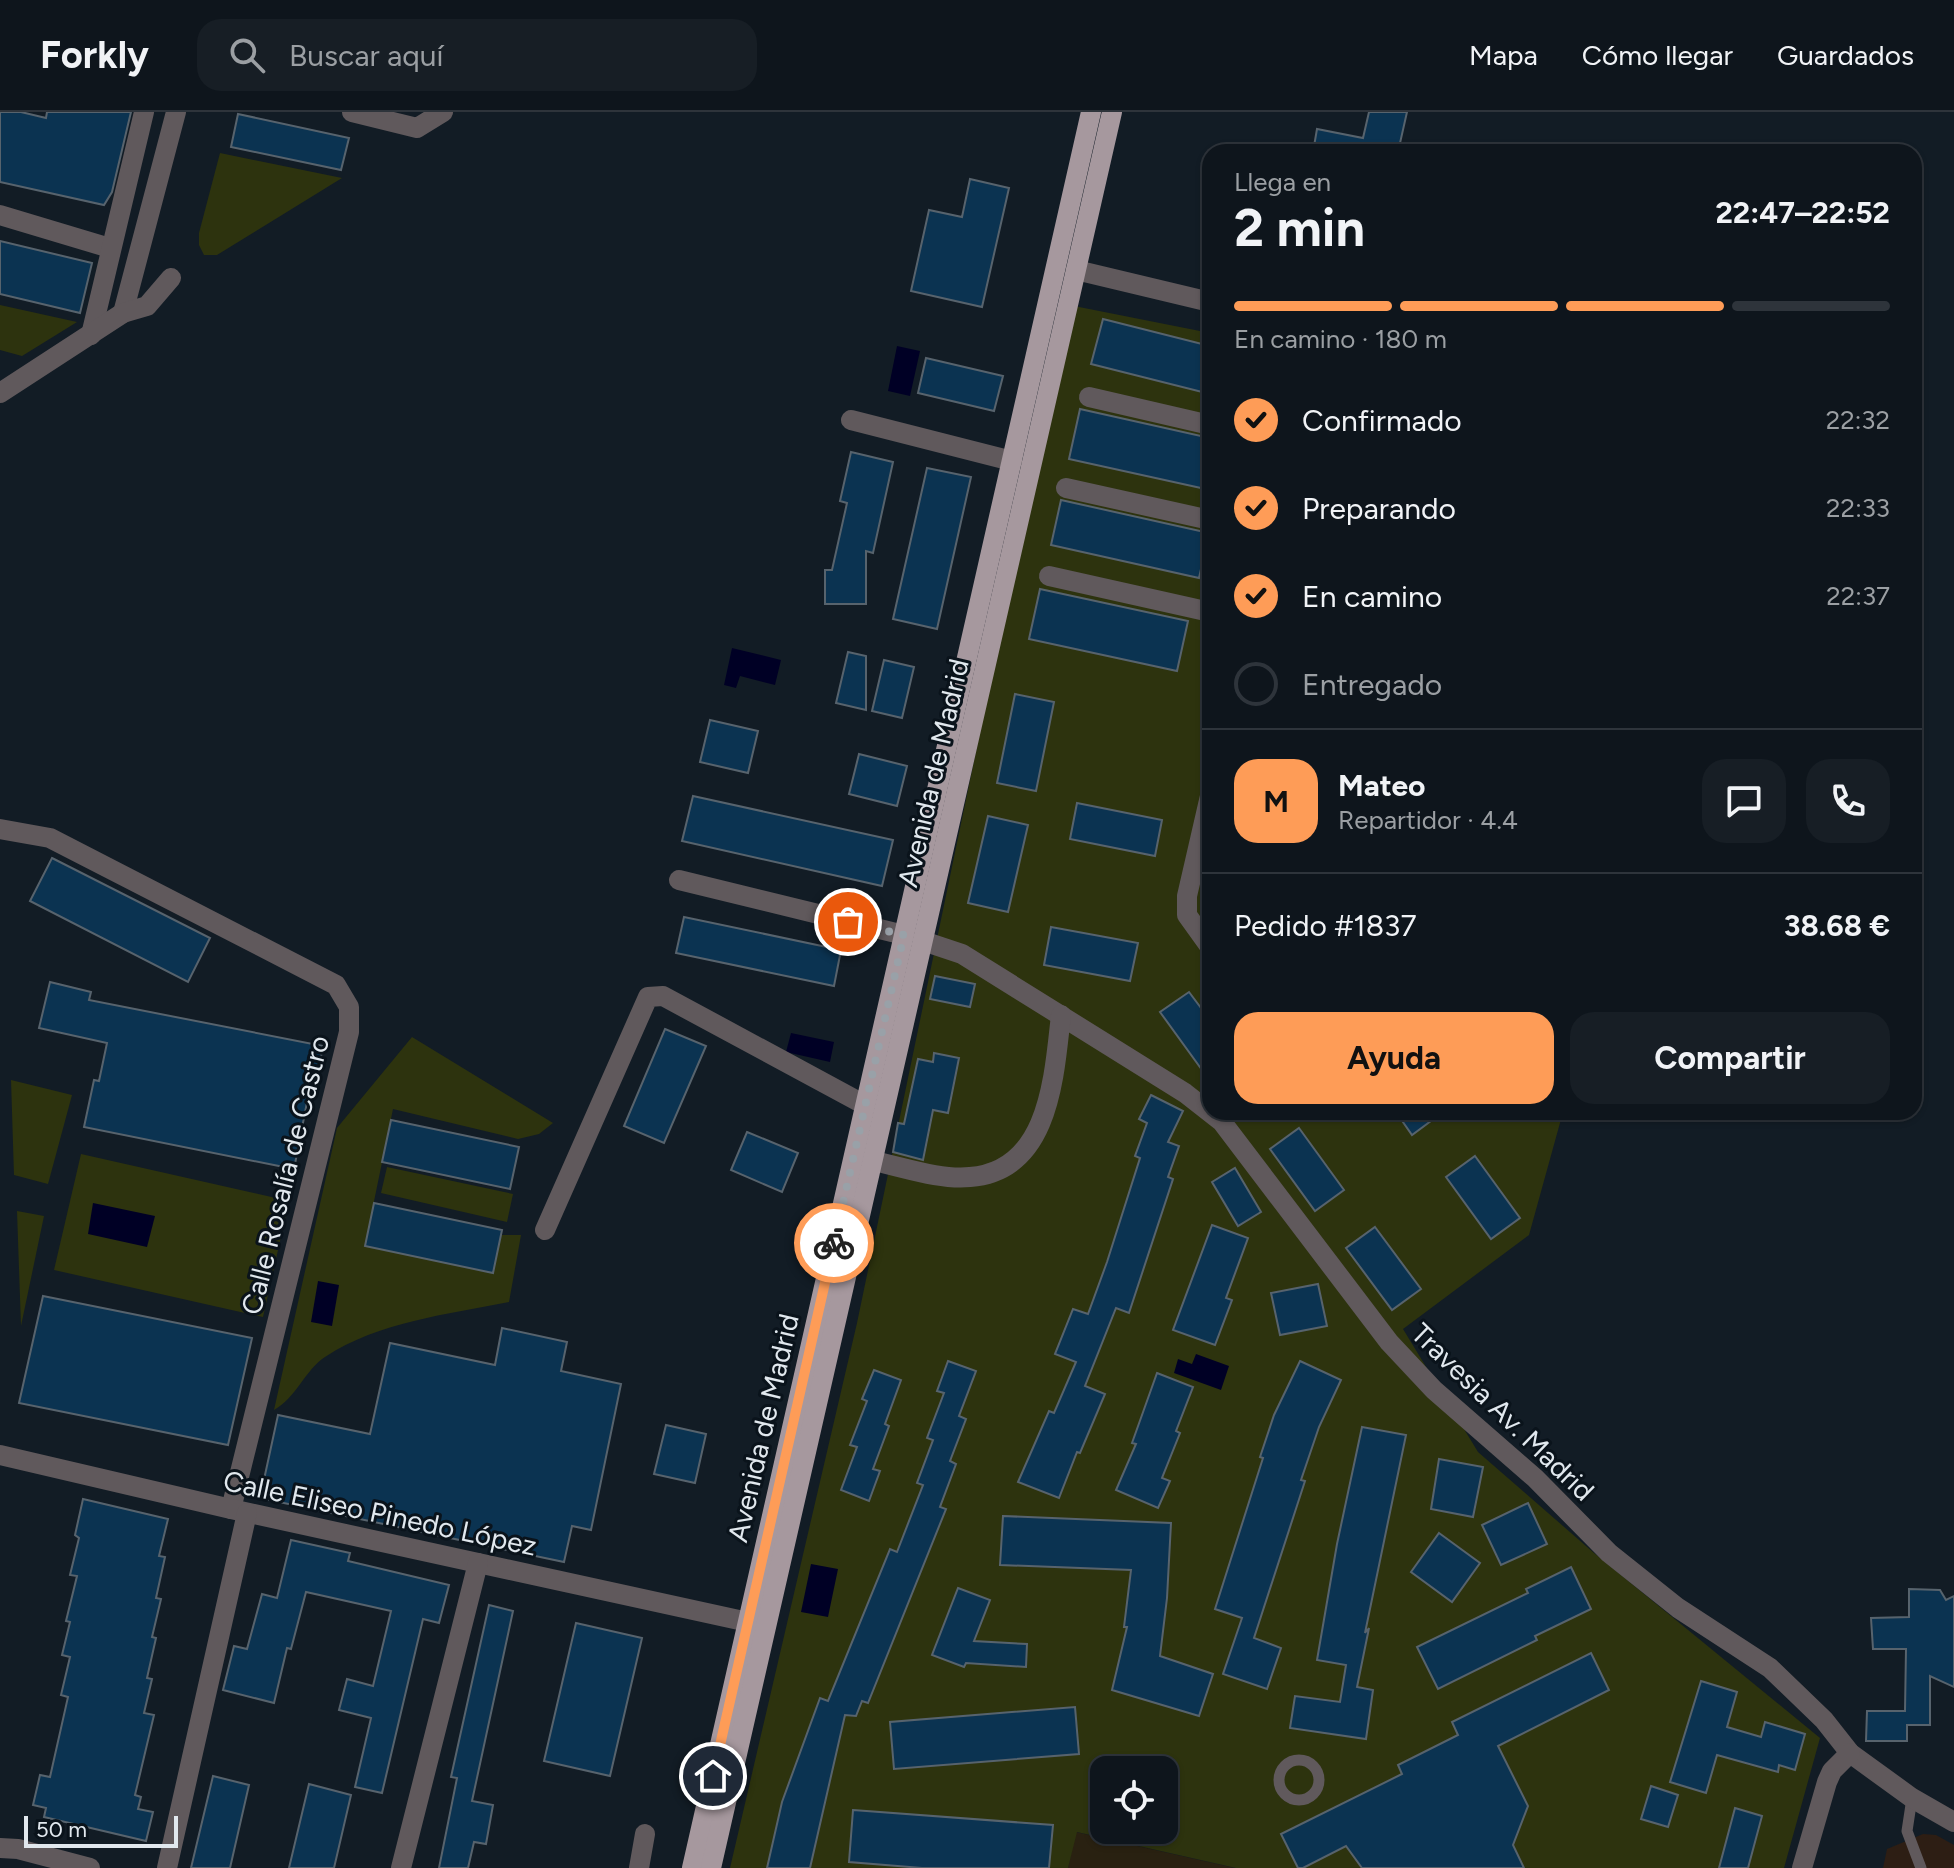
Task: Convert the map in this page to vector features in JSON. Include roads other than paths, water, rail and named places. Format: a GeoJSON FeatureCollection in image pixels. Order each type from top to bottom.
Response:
{"type":"FeatureCollection","features":[{"type":"Feature","properties":{"kind":"main road","name":"Avenida de Madrid"},"geometry":{"type":"LineString","coordinates":[[711,1868],[873,1161],[914,938],[1012,461],[1091,112]]}},
{"type":"Feature","properties":{"kind":"main road","name":"Avenida de Madrid"},"geometry":{"type":"LineString","coordinates":[[692,1868],[865,1105],[914,938],[1112,112]]}},
{"type":"Feature","properties":{"kind":"street"},"geometry":{"type":"LineString","coordinates":[[91,335],[144,112]]}},
{"type":"Feature","properties":{"kind":"street"},"geometry":{"type":"LineString","coordinates":[[123,313],[176,112]]}},
{"type":"Feature","properties":{"kind":"street"},"geometry":{"type":"LineString","coordinates":[[352,112],[417,128],[443,112]]}},
{"type":"Feature","properties":{"kind":"street"},"geometry":{"type":"LineString","coordinates":[[0,215],[110,248]]}},
{"type":"Feature","properties":{"kind":"street"},"geometry":{"type":"LineString","coordinates":[[1076,270],[1202,300]]}},
{"type":"Feature","properties":{"kind":"street"},"geometry":{"type":"LineString","coordinates":[[0,393],[123,313],[147,306],[171,278]]}},
{"type":"Feature","properties":{"kind":"street"},"geometry":{"type":"LineString","coordinates":[[1089,397],[1202,423]]}},
{"type":"Feature","properties":{"kind":"street"},"geometry":{"type":"LineString","coordinates":[[851,420],[1012,461]]}},
{"type":"Feature","properties":{"kind":"street"},"geometry":{"type":"LineString","coordinates":[[1066,488],[1202,518]]}},
{"type":"Feature","properties":{"kind":"street"},"geometry":{"type":"LineString","coordinates":[[1049,576],[1202,610]]}},
{"type":"Feature","properties":{"kind":"street","name":"Calle Rosalía de Castro"},"geometry":{"type":"LineString","coordinates":[[0,829],[50,838],[336,985],[349,1007],[349,1032],[239,1511],[167,1868]]}},
{"type":"Feature","properties":{"kind":"street"},"geometry":{"type":"LineString","coordinates":[[1202,831],[1187,896],[1187,915],[1202,936]]}},
{"type":"Feature","properties":{"kind":"street","name":"Travesia Av. Madrid"},"geometry":{"type":"LineString","coordinates":[[679,880],[914,938],[962,954],[1202,1102]]}},
{"type":"Feature","properties":{"kind":"street"},"geometry":{"type":"LineString","coordinates":[[545,1230],[648,997],[663,996],[865,1105]]}},
{"type":"Feature","properties":{"kind":"street"},"geometry":{"type":"LineString","coordinates":[[873,1161],[968,1178],[999,1170],[1018,1158],[1030,1145],[1041,1124],[1056,1058],[1061,1015]]}},
{"type":"Feature","properties":{"kind":"street","name":"Travesia Av. Madrid"},"geometry":{"type":"LineString","coordinates":[[1231,1120],[1389,1342],[1434,1390],[1535,1478],[1609,1553],[1678,1608],[1770,1668],[1824,1720],[1850,1753],[1912,1798],[1954,1822]]}},
{"type":"Feature","properties":{"kind":"street","name":"Calle Eliseo Pinedo López"},"geometry":{"type":"LineString","coordinates":[[0,1455],[239,1511],[748,1622]]}},
{"type":"Feature","properties":{"kind":"street"},"geometry":{"type":"LineString","coordinates":[[401,1868],[478,1563]]}},
{"type":"Feature","properties":{"kind":"street"},"geometry":{"type":"LineString","coordinates":[[1802,1868],[1827,1782],[1832,1771],[1850,1753]]}},
{"type":"Feature","properties":{"kind":"street"},"geometry":{"type":"LineString","coordinates":[[639,1868],[649,1835],[649,1868]]}},
{"type":"Feature","properties":{"kind":"street"},"geometry":{"type":"LineString","coordinates":[[0,1848],[18,1849],[90,1868]]}},
{"type":"Feature","properties":{"kind":"lane"},"geometry":{"type":"LineString","coordinates":[[1912,1798],[1907,1831],[1921,1868]]}},
{"type":"Feature","properties":{"kind":"water"},"geometry":{"type":"Polygon","coordinates":[[[897,346],[920,351],[910,396],[888,391],[897,346]]]}},
{"type":"Feature","properties":{"kind":"water"},"geometry":{"type":"Polygon","coordinates":[[[732,648],[781,660],[775,685],[740,676],[736,688],[724,685],[732,648]]]}},
{"type":"Feature","properties":{"kind":"water"},"geometry":{"type":"Polygon","coordinates":[[[791,1033],[834,1042],[830,1062],[786,1052],[791,1033]]]}},
{"type":"Feature","properties":{"kind":"water"},"geometry":{"type":"Polygon","coordinates":[[[93,1203],[155,1216],[147,1247],[88,1234],[93,1203]]]}},
{"type":"Feature","properties":{"kind":"water"},"geometry":{"type":"Polygon","coordinates":[[[318,1281],[339,1285],[332,1326],[311,1322],[318,1281]]]}},
{"type":"Feature","properties":{"kind":"water"},"geometry":{"type":"Polygon","coordinates":[[[1196,1354],[1229,1366],[1221,1390],[1174,1373],[1178,1359],[1192,1364],[1196,1354]]]}},
{"type":"Feature","properties":{"kind":"water"},"geometry":{"type":"Polygon","coordinates":[[[811,1564],[838,1569],[828,1617],[801,1612],[811,1564]]]}}]}
